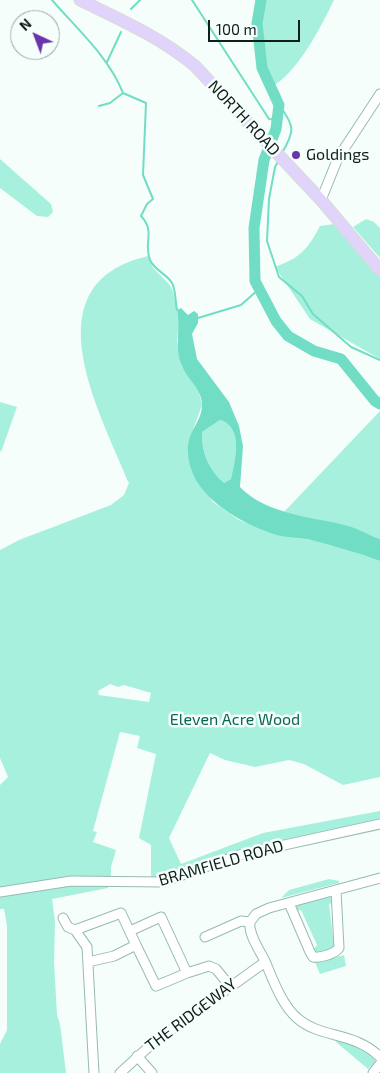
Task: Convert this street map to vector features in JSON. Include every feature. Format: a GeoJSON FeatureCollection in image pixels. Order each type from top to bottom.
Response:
{"type":"FeatureCollection","features":[{"type":"Feature","properties":{"kind":"main road","name":"NORTH ROAD"},"geometry":{"type":"LineString","coordinates":[[80,0],[147,32],[173,48],[215,86],[321,200],[380,270]]}},
{"type":"Feature","properties":{"kind":"street"},"geometry":{"type":"LineString","coordinates":[[321,200],[338,158],[380,94]]}},
{"type":"Feature","properties":{"kind":"street","name":"BRAMFIELD ROAD"},"geometry":{"type":"LineString","coordinates":[[1,889],[71,881],[163,882],[239,855],[380,824]]}},
{"type":"Feature","properties":{"kind":"street"},"geometry":{"type":"LineString","coordinates":[[380,878],[289,902],[259,912],[250,922],[251,931],[277,988],[296,1018],[310,1026],[368,1046],[380,1057]]}},
{"type":"Feature","properties":{"kind":"street"},"geometry":{"type":"LineString","coordinates":[[289,902],[310,952],[313,957],[318,957],[336,952],[339,948],[336,890]]}},
{"type":"Feature","properties":{"kind":"street"},"geometry":{"type":"LineString","coordinates":[[75,930],[119,909],[156,986],[209,966],[216,969],[230,986]]}},
{"type":"Feature","properties":{"kind":"street"},"geometry":{"type":"LineString","coordinates":[[130,931],[161,917],[187,973]]}},
{"type":"Feature","properties":{"kind":"street"},"geometry":{"type":"LineString","coordinates":[[62,918],[68,927],[75,930],[86,944],[94,1073]]}},
{"type":"Feature","properties":{"kind":"street"},"geometry":{"type":"LineString","coordinates":[[205,937],[241,921],[250,922]]}},
{"type":"Feature","properties":{"kind":"street"},"geometry":{"type":"LineString","coordinates":[[88,962],[114,956],[136,945]]}},
{"type":"Feature","properties":{"kind":"street","name":"THE RIDGEWAY"},"geometry":{"type":"LineString","coordinates":[[120,1073],[137,1056],[265,962]]}},
{"type":"Feature","properties":{"kind":"street"},"geometry":{"type":"LineString","coordinates":[[137,1056],[152,1073]]}},
{"type":"Feature","properties":{"kind":"street"},"geometry":{"type":"LineString","coordinates":[[373,1073],[380,1064]]}},
{"type":"Feature","properties":{"kind":"green space"},"geometry":{"type":"Polygon","coordinates":[[[262,0],[334,0],[307,50],[289,73],[269,88],[261,55],[259,34],[262,0]]]}},
{"type":"Feature","properties":{"kind":"green space"},"geometry":{"type":"Polygon","coordinates":[[[0,159],[51,204],[53,212],[48,217],[37,216],[0,188],[0,159]]]}},
{"type":"Feature","properties":{"kind":"green space"},"geometry":{"type":"Polygon","coordinates":[[[366,219],[374,222],[380,228],[380,258],[353,227],[366,219]]]}},
{"type":"Feature","properties":{"kind":"green space"},"geometry":{"type":"Polygon","coordinates":[[[334,224],[380,275],[380,359],[310,319],[275,267],[291,260],[302,252],[320,226],[334,224]]]}},
{"type":"Feature","properties":{"kind":"green space","name":"Eleven Acre Wood"},"geometry":{"type":"Polygon","coordinates":[[[148,256],[153,268],[169,284],[173,291],[179,321],[177,341],[182,367],[199,392],[202,405],[188,444],[190,462],[192,471],[213,502],[239,520],[281,536],[296,536],[351,550],[380,561],[380,777],[343,785],[304,764],[289,760],[255,767],[225,760],[210,753],[169,838],[181,864],[263,833],[380,811],[380,820],[245,848],[173,875],[151,879],[151,845],[139,838],[156,754],[137,748],[140,736],[120,732],[93,831],[97,832],[93,842],[116,850],[111,867],[111,877],[66,877],[0,888],[0,785],[8,777],[0,758],[0,550],[19,540],[111,505],[124,495],[129,483],[103,422],[91,387],[83,353],[82,321],[90,293],[112,271],[148,256]],[[110,684],[98,691],[99,695],[149,702],[151,693],[124,685],[118,687],[110,684]]]}},
{"type":"Feature","properties":{"kind":"green space"},"geometry":{"type":"Polygon","coordinates":[[[0,402],[17,407],[1,452],[0,451],[0,402]]]}},
{"type":"Feature","properties":{"kind":"green space"},"geometry":{"type":"Polygon","coordinates":[[[380,411],[380,539],[350,527],[284,512],[380,411]]]}},
{"type":"Feature","properties":{"kind":"green space"},"geometry":{"type":"Polygon","coordinates":[[[220,420],[228,424],[232,430],[236,445],[231,479],[224,483],[214,472],[207,460],[202,439],[202,432],[220,420]]]}},
{"type":"Feature","properties":{"kind":"green space"},"geometry":{"type":"Polygon","coordinates":[[[329,879],[339,881],[339,883],[281,898],[289,890],[329,879]]]}},
{"type":"Feature","properties":{"kind":"green space"},"geometry":{"type":"Polygon","coordinates":[[[79,884],[107,885],[108,888],[52,899],[55,922],[54,962],[57,1015],[60,1024],[66,1073],[0,1073],[0,1044],[7,1030],[7,926],[4,909],[0,909],[0,897],[79,884]]]}},
{"type":"Feature","properties":{"kind":"green space"},"geometry":{"type":"Polygon","coordinates":[[[329,896],[334,902],[329,904],[334,945],[339,945],[322,955],[313,950],[317,945],[301,910],[296,911],[296,907],[299,904],[329,896]]]}},
{"type":"Feature","properties":{"kind":"green space"},"geometry":{"type":"Polygon","coordinates":[[[344,955],[346,966],[320,974],[315,962],[344,955]]]}},
{"type":"Feature","properties":{"kind":"green space"},"geometry":{"type":"Polygon","coordinates":[[[337,1039],[365,1049],[370,1053],[375,1062],[368,1069],[336,1042],[337,1039]]]}},
{"type":"Feature","properties":{"kind":"shaded area"},"geometry":{"type":"Polygon","coordinates":[[[181,308],[188,315],[194,311],[198,314],[198,323],[192,334],[197,359],[229,402],[239,426],[243,446],[240,487],[263,504],[276,509],[348,526],[380,539],[380,561],[320,542],[304,538],[279,536],[263,530],[223,509],[201,488],[189,461],[188,445],[200,416],[202,400],[184,371],[178,352],[177,310],[181,308]],[[220,420],[202,432],[203,447],[207,460],[214,472],[224,483],[231,479],[236,454],[235,437],[228,424],[220,420]]]}},
{"type":"Feature","properties":{"kind":"waterway"},"geometry":{"type":"LineString","coordinates":[[52,0],[101,55],[110,67],[123,93],[146,103],[143,175],[153,199],[147,204],[141,216],[148,227],[148,254],[150,260],[154,267],[172,283],[177,310]]}},
{"type":"Feature","properties":{"kind":"waterway"},"geometry":{"type":"LineString","coordinates":[[131,9],[140,0]]}},
{"type":"Feature","properties":{"kind":"waterway"},"geometry":{"type":"LineString","coordinates":[[192,0],[269,119],[277,120]]}},
{"type":"Feature","properties":{"kind":"waterway"},"geometry":{"type":"LineString","coordinates":[[261,0],[257,23],[262,68],[279,105],[276,129],[264,160],[254,228],[255,281],[276,321],[288,336],[314,351],[341,359],[375,401],[380,404]]}},
{"type":"Feature","properties":{"kind":"waterway"},"geometry":{"type":"LineString","coordinates":[[107,62],[121,32]]}},
{"type":"Feature","properties":{"kind":"waterway"},"geometry":{"type":"LineString","coordinates":[[99,106],[110,103],[123,93]]}},
{"type":"Feature","properties":{"kind":"waterway"},"geometry":{"type":"LineString","coordinates":[[279,105],[288,118],[291,129],[291,134],[282,153]]}},
{"type":"Feature","properties":{"kind":"waterway"},"geometry":{"type":"LineString","coordinates":[[279,160],[275,167],[269,199],[267,241],[279,277],[302,296],[313,314],[351,347],[380,360]]}},
{"type":"Feature","properties":{"kind":"waterway"},"geometry":{"type":"LineString","coordinates":[[198,318],[241,305],[259,289]]}},
{"type":"Feature","properties":{"kind":"place","name":"Goldings"},"geometry":{"type":"Point","coordinates":[296,155]}}]}
